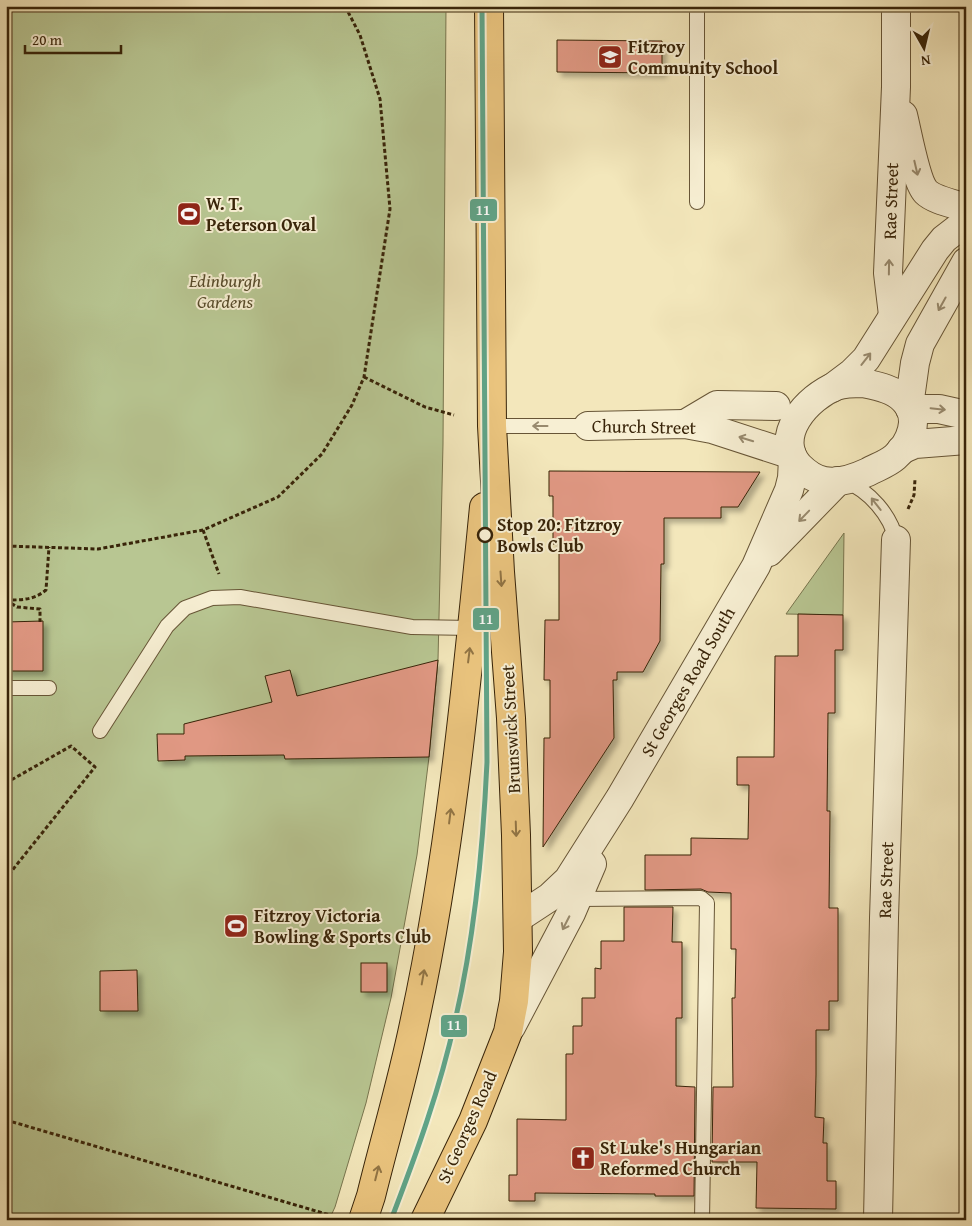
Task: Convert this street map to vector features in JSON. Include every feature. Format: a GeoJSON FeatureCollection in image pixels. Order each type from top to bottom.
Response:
{"type":"FeatureCollection","features":[{"type":"Feature","properties":{"kind":"highway","name":"Brunswick Street"},"geometry":{"type":"LineString","coordinates":[[489,6],[492,426],[512,718],[518,918],[518,952],[514,1001],[508,1032]]}},
{"type":"Feature","properties":{"kind":"highway","name":"Brunswick Street"},"geometry":{"type":"LineString","coordinates":[[351,1219],[373,1187],[414,1025],[446,843],[472,628],[492,426]]}},
{"type":"Feature","properties":{"kind":"highway","name":"St Georges Road"},"geometry":{"type":"LineString","coordinates":[[424,1220],[473,1121],[508,1032]]}},
{"type":"Feature","properties":{"kind":"street","name":"Rae Street"},"geometry":{"type":"LineString","coordinates":[[893,315],[888,273],[896,87],[896,6]]}},
{"type":"Feature","properties":{"kind":"street","name":"Rae Street"},"geometry":{"type":"LineString","coordinates":[[896,87],[925,192],[966,208]]}},
{"type":"Feature","properties":{"kind":"street"},"geometry":{"type":"LineString","coordinates":[[829,390],[846,384],[870,384],[897,394],[906,401],[909,408],[912,430],[907,443],[896,456],[860,476],[840,481],[825,481],[807,474],[793,457],[791,433],[798,416],[812,401],[863,364],[935,250],[944,239],[966,222]]}},
{"type":"Feature","properties":{"kind":"street"},"geometry":{"type":"LineString","coordinates":[[909,408],[915,364],[920,344],[966,262]]}},
{"type":"Feature","properties":{"kind":"street"},"geometry":{"type":"LineString","coordinates":[[685,424],[717,405],[776,406]]}},
{"type":"Feature","properties":{"kind":"street"},"geometry":{"type":"LineString","coordinates":[[909,408],[939,409],[966,415]]}},
{"type":"Feature","properties":{"kind":"street","name":"Church Street"},"geometry":{"type":"LineString","coordinates":[[588,426],[685,424],[712,429],[793,457]]}},
{"type":"Feature","properties":{"kind":"street"},"geometry":{"type":"LineString","coordinates":[[901,450],[915,444],[966,440]]}},
{"type":"Feature","properties":{"kind":"street","name":"St Georges Road South"},"geometry":{"type":"LineString","coordinates":[[518,918],[550,897],[568,880],[620,798],[756,566],[789,490],[792,478],[793,457]]}},
{"type":"Feature","properties":{"kind":"street","name":"St Georges Road South"},"geometry":{"type":"LineString","coordinates":[[756,566],[840,481]]}},
{"type":"Feature","properties":{"kind":"street","name":"Rae Street"},"geometry":{"type":"LineString","coordinates":[[878,1220],[896,540]]}},
{"type":"Feature","properties":{"kind":"street","name":"St Georges Road South"},"geometry":{"type":"LineString","coordinates":[[508,1032],[577,899],[620,798]]}},
{"type":"Feature","properties":{"kind":"lane"},"geometry":{"type":"LineString","coordinates":[[696,6],[697,202]]}},
{"type":"Feature","properties":{"kind":"lane","name":"Church Street"},"geometry":{"type":"LineString","coordinates":[[492,426],[588,426]]}},
{"type":"Feature","properties":{"kind":"lane","name":"Rae Street"},"geometry":{"type":"LineString","coordinates":[[840,481],[856,486],[872,498],[894,529],[896,540]]}},
{"type":"Feature","properties":{"kind":"lane"},"geometry":{"type":"LineString","coordinates":[[100,731],[166,626],[185,608],[212,598],[240,598],[412,627],[472,628]]}},
{"type":"Feature","properties":{"kind":"lane"},"geometry":{"type":"LineString","coordinates":[[6,688],[50,688]]}},
{"type":"Feature","properties":{"kind":"lane"},"geometry":{"type":"LineString","coordinates":[[577,899],[701,898],[707,903],[702,1220]]}},
{"type":"Feature","properties":{"kind":"path"},"geometry":{"type":"LineString","coordinates":[[6,546],[98,549],[203,530],[278,497],[322,454],[352,405],[364,377],[390,209],[380,99],[360,35],[345,6]]}},
{"type":"Feature","properties":{"kind":"path"},"geometry":{"type":"LineString","coordinates":[[364,377],[425,407],[454,415]]}},
{"type":"Feature","properties":{"kind":"path"},"geometry":{"type":"LineString","coordinates":[[896,540],[914,495],[915,462],[901,450]]}},
{"type":"Feature","properties":{"kind":"path"},"geometry":{"type":"LineString","coordinates":[[203,530],[228,598]]}},
{"type":"Feature","properties":{"kind":"path"},"geometry":{"type":"LineString","coordinates":[[6,600],[24,600],[38,597],[46,590],[49,547]]}},
{"type":"Feature","properties":{"kind":"path"},"geometry":{"type":"LineString","coordinates":[[6,600],[17,607],[40,609],[40,622]]}},
{"type":"Feature","properties":{"kind":"path"},"geometry":{"type":"LineString","coordinates":[[6,783],[71,746],[95,767],[6,878]]}},
{"type":"Feature","properties":{"kind":"path"},"geometry":{"type":"LineString","coordinates":[[6,1120],[351,1219]]}},
{"type":"Feature","properties":{"kind":"green space","name":"Edinburgh Gardens"},"geometry":{"type":"Polygon","coordinates":[[[6,6],[446,6],[443,444],[438,660],[429,757],[417,855],[391,998],[366,1103],[335,1207],[329,1220],[6,1220],[6,6]]]}},
{"type":"Feature","properties":{"kind":"green space"},"geometry":{"type":"Polygon","coordinates":[[[844,533],[843,615],[786,614],[844,533]]]}},
{"type":"Feature","properties":{"kind":"building","name":"Fitzroy Community School"},"geometry":{"type":"Polygon","coordinates":[[[557,40],[662,41],[662,73],[557,72],[557,40]]]}},
{"type":"Feature","properties":{"kind":"building"},"geometry":{"type":"Polygon","coordinates":[[[549,471],[760,472],[738,507],[721,507],[721,518],[664,518],[664,564],[661,564],[660,641],[643,672],[617,672],[617,680],[613,680],[614,738],[543,847],[544,738],[550,738],[550,680],[544,680],[545,620],[559,620],[559,544],[553,544],[553,496],[549,496],[549,471]]]}},
{"type":"Feature","properties":{"kind":"building"},"geometry":{"type":"Polygon","coordinates":[[[798,614],[843,615],[843,650],[835,650],[835,713],[828,713],[827,811],[830,811],[829,908],[838,908],[838,1001],[829,1001],[829,1030],[816,1030],[815,1117],[824,1118],[823,1143],[827,1143],[827,1181],[836,1181],[836,1209],[756,1208],[757,1162],[712,1162],[713,1087],[733,1087],[732,998],[735,998],[736,949],[731,949],[731,893],[708,892],[701,889],[645,890],[645,855],[691,855],[691,838],[748,839],[749,785],[737,785],[737,757],[774,757],[775,656],[798,656],[798,614]]]}},
{"type":"Feature","properties":{"kind":"building"},"geometry":{"type":"Polygon","coordinates":[[[43,621],[43,671],[6,671],[6,622],[43,621]]]}},
{"type":"Feature","properties":{"kind":"building"},"geometry":{"type":"Polygon","coordinates":[[[438,660],[429,757],[285,759],[284,755],[185,756],[185,760],[158,761],[157,734],[184,734],[184,724],[272,702],[265,676],[290,670],[297,696],[438,660]]]}},
{"type":"Feature","properties":{"kind":"building"},"geometry":{"type":"Polygon","coordinates":[[[624,907],[673,907],[672,942],[682,942],[682,1018],[676,1018],[676,1086],[695,1087],[694,1196],[535,1193],[535,1201],[509,1201],[509,1175],[517,1175],[517,1119],[566,1120],[566,1054],[573,1054],[573,1026],[582,1026],[582,998],[595,998],[595,968],[601,969],[601,941],[624,941],[624,907]]]}},
{"type":"Feature","properties":{"kind":"building"},"geometry":{"type":"Polygon","coordinates":[[[361,963],[387,963],[387,992],[361,992],[361,963]]]}},
{"type":"Feature","properties":{"kind":"building"},"geometry":{"type":"Polygon","coordinates":[[[137,970],[138,1011],[100,1011],[100,971],[137,970]]]}},
{"type":"Feature","properties":{"kind":"transit line","name":"11"},"geometry":{"type":"LineString","coordinates":[[391,1220],[427,1122],[455,1021],[473,925],[483,827],[487,762],[482,6]]}},
{"type":"Feature","properties":{"kind":"place","name":"Fitzroy Community School"},"geometry":{"type":"Point","coordinates":[610,57]}},
{"type":"Feature","properties":{"kind":"place","name":"W. T. Peterson Oval"},"geometry":{"type":"Point","coordinates":[189,214]}},
{"type":"Feature","properties":{"kind":"place","name":"Stop 20: Fitzroy Bowls Club"},"geometry":{"type":"Point","coordinates":[485,535]}},
{"type":"Feature","properties":{"kind":"place","name":"Fitzroy Victoria Bowling & Sports Club"},"geometry":{"type":"Point","coordinates":[236,926]}},
{"type":"Feature","properties":{"kind":"place","name":"St Luke's Hungarian Reformed Church"},"geometry":{"type":"Point","coordinates":[583,1158]}}]}
